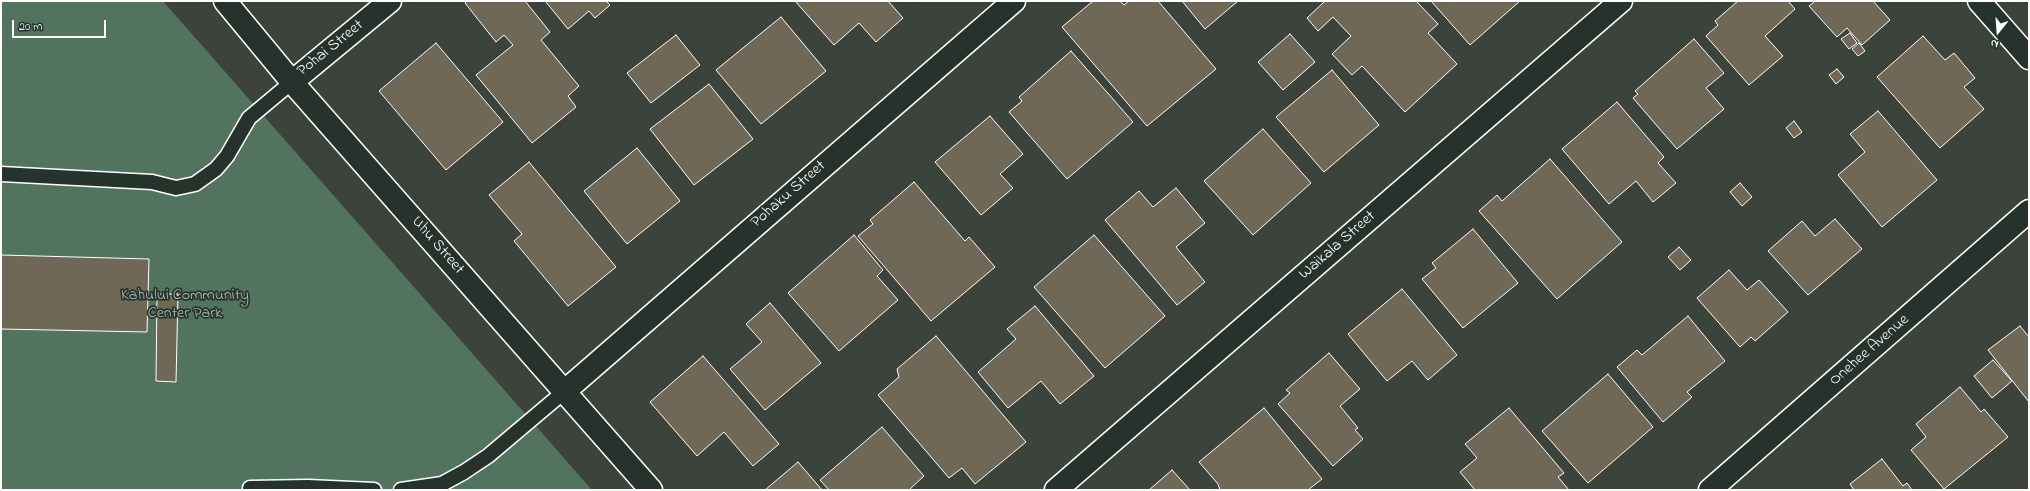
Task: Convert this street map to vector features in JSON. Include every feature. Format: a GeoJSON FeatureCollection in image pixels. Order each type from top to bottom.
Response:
{"type":"FeatureCollection","features":[{"type":"Feature","properties":{"kind":"street","name":"Uhu Street"},"geometry":{"type":"LineString","coordinates":[[225,1],[292,82],[652,490]]}},
{"type":"Feature","properties":{"kind":"street","name":"Pohai Street"},"geometry":{"type":"LineString","coordinates":[[292,82],[390,1]]}},
{"type":"Feature","properties":{"kind":"street","name":"Pohaku Street"},"geometry":{"type":"LineString","coordinates":[[564,391],[1014,1]]}},
{"type":"Feature","properties":{"kind":"street","name":"Waikala Street"},"geometry":{"type":"LineString","coordinates":[[1056,490],[1621,1]]}},
{"type":"Feature","properties":{"kind":"street"},"geometry":{"type":"LineString","coordinates":[[1979,1],[2029,58]]}},
{"type":"Feature","properties":{"kind":"street","name":"Onehee Avenue"},"geometry":{"type":"LineString","coordinates":[[1710,490],[2029,211]]}},
{"type":"Feature","properties":{"kind":"lane"},"geometry":{"type":"LineString","coordinates":[[1,174],[152,182],[176,188],[195,184],[216,169],[227,156],[249,118],[292,82]]}},
{"type":"Feature","properties":{"kind":"lane"},"geometry":{"type":"LineString","coordinates":[[401,490],[442,484],[464,472],[488,456],[564,391]]}},
{"type":"Feature","properties":{"kind":"lane"},"geometry":{"type":"LineString","coordinates":[[250,488],[308,487],[374,490]]}},
{"type":"Feature","properties":{"kind":"green space","name":"Kahului Community Center Park"},"geometry":{"type":"Polygon","coordinates":[[[1,1],[163,1],[592,490],[1,490],[1,1]]]}},
{"type":"Feature","properties":{"kind":"building"},"geometry":{"type":"Polygon","coordinates":[[[467,1],[525,1],[550,32],[541,40],[579,86],[568,96],[576,107],[532,143],[476,75],[513,45],[504,35],[496,42],[465,3],[467,1]]]}},
{"type":"Feature","properties":{"kind":"building"},"geometry":{"type":"Polygon","coordinates":[[[545,1],[606,1],[610,5],[595,18],[589,11],[568,29],[545,1]]]}},
{"type":"Feature","properties":{"kind":"building"},"geometry":{"type":"Polygon","coordinates":[[[795,1],[888,1],[903,18],[876,42],[859,23],[834,45],[795,1]]]}},
{"type":"Feature","properties":{"kind":"building"},"geometry":{"type":"Polygon","coordinates":[[[1093,1],[1120,1],[1124,5],[1129,1],[1158,1],[1216,69],[1147,126],[1062,27],[1093,1]]]}},
{"type":"Feature","properties":{"kind":"building"},"geometry":{"type":"Polygon","coordinates":[[[1182,1],[1238,1],[1205,29],[1182,1]]]}},
{"type":"Feature","properties":{"kind":"building"},"geometry":{"type":"Polygon","coordinates":[[[1325,1],[1416,1],[1438,24],[1428,33],[1457,64],[1405,112],[1362,66],[1352,75],[1332,54],[1351,36],[1333,17],[1318,31],[1307,18],[1325,1]]]}},
{"type":"Feature","properties":{"kind":"building"},"geometry":{"type":"Polygon","coordinates":[[[1431,1],[1520,1],[1470,45],[1431,1]]]}},
{"type":"Feature","properties":{"kind":"building"},"geometry":{"type":"Polygon","coordinates":[[[1738,1],[1788,1],[1795,9],[1765,36],[1783,56],[1749,85],[1706,36],[1718,25],[1715,21],[1738,1]]]}},
{"type":"Feature","properties":{"kind":"building"},"geometry":{"type":"Polygon","coordinates":[[[1813,1],[1873,1],[1890,20],[1862,45],[1847,28],[1837,37],[1809,6],[1814,2],[1813,1]]]}},
{"type":"Feature","properties":{"kind":"building"},"geometry":{"type":"Polygon","coordinates":[[[781,17],[826,71],[761,124],[716,70],[781,17]]]}},
{"type":"Feature","properties":{"kind":"building"},"geometry":{"type":"Polygon","coordinates":[[[1850,33],[1857,43],[1849,49],[1841,39],[1850,33]]]}},
{"type":"Feature","properties":{"kind":"building"},"geometry":{"type":"Polygon","coordinates":[[[1290,34],[1315,62],[1283,90],[1258,62],[1290,34]]]}},
{"type":"Feature","properties":{"kind":"building"},"geometry":{"type":"Polygon","coordinates":[[[676,35],[700,65],[651,103],[627,73],[676,35]]]}},
{"type":"Feature","properties":{"kind":"building"},"geometry":{"type":"Polygon","coordinates":[[[1923,36],[1945,60],[1954,53],[1975,78],[1964,87],[1984,109],[1940,148],[1877,77],[1923,36]]]}},
{"type":"Feature","properties":{"kind":"building"},"geometry":{"type":"Polygon","coordinates":[[[1694,39],[1724,73],[1706,88],[1724,109],[1677,149],[1633,98],[1638,94],[1635,91],[1694,39]]]}},
{"type":"Feature","properties":{"kind":"building"},"geometry":{"type":"Polygon","coordinates":[[[436,43],[503,122],[446,170],[379,91],[436,43]]]}},
{"type":"Feature","properties":{"kind":"building"},"geometry":{"type":"Polygon","coordinates":[[[1859,43],[1865,51],[1858,56],[1852,49],[1859,43]]]}},
{"type":"Feature","properties":{"kind":"building"},"geometry":{"type":"Polygon","coordinates":[[[1071,51],[1133,122],[1067,179],[1009,112],[1022,101],[1019,97],[1071,51]]]}},
{"type":"Feature","properties":{"kind":"building"},"geometry":{"type":"Polygon","coordinates":[[[1837,69],[1844,77],[1836,84],[1829,75],[1837,69]]]}},
{"type":"Feature","properties":{"kind":"building"},"geometry":{"type":"Polygon","coordinates":[[[1332,70],[1379,125],[1324,172],[1276,117],[1332,70]]]}},
{"type":"Feature","properties":{"kind":"building"},"geometry":{"type":"Polygon","coordinates":[[[709,84],[753,139],[694,185],[650,129],[709,84]]]}},
{"type":"Feature","properties":{"kind":"building"},"geometry":{"type":"Polygon","coordinates":[[[1617,102],[1664,157],[1658,163],[1676,183],[1653,202],[1636,181],[1609,204],[1562,149],[1617,102]]]}},
{"type":"Feature","properties":{"kind":"building"},"geometry":{"type":"Polygon","coordinates":[[[1878,111],[1937,180],[1882,227],[1838,175],[1865,152],[1850,134],[1878,111]]]}},
{"type":"Feature","properties":{"kind":"building"},"geometry":{"type":"Polygon","coordinates":[[[990,116],[1023,154],[1000,174],[1013,188],[981,215],[935,162],[990,116]]]}},
{"type":"Feature","properties":{"kind":"building"},"geometry":{"type":"Polygon","coordinates":[[[1794,121],[1802,132],[1794,138],[1786,128],[1794,121]]]}},
{"type":"Feature","properties":{"kind":"building"},"geometry":{"type":"Polygon","coordinates":[[[1263,129],[1311,183],[1253,235],[1204,181],[1263,129]]]}},
{"type":"Feature","properties":{"kind":"building"},"geometry":{"type":"Polygon","coordinates":[[[637,148],[680,201],[627,244],[584,191],[637,148]]]}},
{"type":"Feature","properties":{"kind":"building"},"geometry":{"type":"Polygon","coordinates":[[[1550,159],[1622,242],[1557,299],[1479,211],[1497,195],[1502,201],[1550,159]]]}},
{"type":"Feature","properties":{"kind":"building"},"geometry":{"type":"Polygon","coordinates":[[[529,162],[616,267],[568,306],[514,241],[522,234],[489,195],[529,162]]]}},
{"type":"Feature","properties":{"kind":"building"},"geometry":{"type":"Polygon","coordinates":[[[914,182],[965,241],[969,237],[995,267],[931,321],[858,236],[873,224],[870,220],[914,182]]]}},
{"type":"Feature","properties":{"kind":"building"},"geometry":{"type":"Polygon","coordinates":[[[1740,183],[1752,197],[1742,206],[1730,192],[1740,183]]]}},
{"type":"Feature","properties":{"kind":"building"},"geometry":{"type":"Polygon","coordinates":[[[1176,188],[1205,223],[1176,247],[1205,282],[1177,305],[1105,220],[1139,191],[1153,207],[1176,188]]]}},
{"type":"Feature","properties":{"kind":"building"},"geometry":{"type":"Polygon","coordinates":[[[1835,219],[1862,249],[1808,295],[1768,251],[1802,221],[1815,236],[1835,219]]]}},
{"type":"Feature","properties":{"kind":"building"},"geometry":{"type":"Polygon","coordinates":[[[1473,229],[1518,283],[1463,328],[1422,279],[1436,268],[1432,263],[1473,229]]]}},
{"type":"Feature","properties":{"kind":"building"},"geometry":{"type":"Polygon","coordinates":[[[854,235],[883,270],[877,276],[898,300],[839,351],[788,293],[854,235]]]}},
{"type":"Feature","properties":{"kind":"building"},"geometry":{"type":"Polygon","coordinates":[[[1094,235],[1165,316],[1105,368],[1034,287],[1094,235]]]}},
{"type":"Feature","properties":{"kind":"building"},"geometry":{"type":"Polygon","coordinates":[[[1679,247],[1691,260],[1680,270],[1668,257],[1679,247]]]}},
{"type":"Feature","properties":{"kind":"building"},"geometry":{"type":"Polygon","coordinates":[[[1,255],[149,259],[147,332],[1,329],[1,255]]]}},
{"type":"Feature","properties":{"kind":"building"},"geometry":{"type":"Polygon","coordinates":[[[1729,270],[1747,290],[1759,280],[1788,312],[1755,341],[1751,337],[1740,347],[1697,298],[1729,270]]]}},
{"type":"Feature","properties":{"kind":"building"},"geometry":{"type":"Polygon","coordinates":[[[1402,289],[1457,355],[1428,380],[1412,361],[1387,381],[1348,334],[1402,289]]]}},
{"type":"Feature","properties":{"kind":"building"},"geometry":{"type":"Polygon","coordinates":[[[157,294],[178,294],[176,382],[156,381],[157,294]]]}},
{"type":"Feature","properties":{"kind":"building"},"geometry":{"type":"Polygon","coordinates":[[[770,303],[821,363],[765,410],[730,369],[762,342],[746,324],[770,303]]]}},
{"type":"Feature","properties":{"kind":"building"},"geometry":{"type":"Polygon","coordinates":[[[1035,306],[1094,376],[1060,404],[1041,381],[1008,408],[978,372],[1016,339],[1007,329],[1035,306]]]}},
{"type":"Feature","properties":{"kind":"building"},"geometry":{"type":"Polygon","coordinates":[[[1688,316],[1725,361],[1687,392],[1692,397],[1663,422],[1617,367],[1637,350],[1642,355],[1688,316]]]}},
{"type":"Feature","properties":{"kind":"building"},"geometry":{"type":"Polygon","coordinates":[[[2020,326],[2029,337],[2029,402],[1988,350],[2020,326]]]}},
{"type":"Feature","properties":{"kind":"building"},"geometry":{"type":"Polygon","coordinates":[[[936,336],[1026,442],[975,484],[962,468],[949,478],[878,395],[899,377],[897,369],[936,336]]]}},
{"type":"Feature","properties":{"kind":"building"},"geometry":{"type":"Polygon","coordinates":[[[1329,353],[1360,389],[1340,406],[1358,428],[1355,430],[1363,439],[1333,466],[1278,404],[1290,393],[1286,390],[1329,353]]]}},
{"type":"Feature","properties":{"kind":"building"},"geometry":{"type":"Polygon","coordinates":[[[703,356],[779,444],[753,466],[724,432],[697,456],[650,402],[703,356]]]}},
{"type":"Feature","properties":{"kind":"building"},"geometry":{"type":"Polygon","coordinates":[[[1993,360],[2012,381],[1992,398],[1974,376],[1993,360]]]}},
{"type":"Feature","properties":{"kind":"building"},"geometry":{"type":"Polygon","coordinates":[[[1608,374],[1653,427],[1588,483],[1542,431],[1608,374]]]}},
{"type":"Feature","properties":{"kind":"building"},"geometry":{"type":"Polygon","coordinates":[[[1960,387],[1981,412],[1984,409],[2008,437],[1944,489],[1911,450],[1926,437],[1916,424],[1960,387]]]}},
{"type":"Feature","properties":{"kind":"building"},"geometry":{"type":"Polygon","coordinates":[[[1264,408],[1322,479],[1308,490],[1220,490],[1218,484],[1199,462],[1264,408]]]}},
{"type":"Feature","properties":{"kind":"building"},"geometry":{"type":"Polygon","coordinates":[[[1509,408],[1564,473],[1558,477],[1569,490],[1475,490],[1460,472],[1477,458],[1465,444],[1509,408]]]}},
{"type":"Feature","properties":{"kind":"building"},"geometry":{"type":"Polygon","coordinates":[[[882,427],[924,476],[909,490],[829,490],[820,480],[882,427]]]}},
{"type":"Feature","properties":{"kind":"building"},"geometry":{"type":"Polygon","coordinates":[[[1882,459],[1903,486],[1907,483],[1912,490],[1854,490],[1850,484],[1882,459]]]}},
{"type":"Feature","properties":{"kind":"building"},"geometry":{"type":"Polygon","coordinates":[[[798,462],[822,490],[765,490],[798,462]]]}},
{"type":"Feature","properties":{"kind":"building"},"geometry":{"type":"Polygon","coordinates":[[[1172,470],[1190,490],[1149,490],[1172,470]]]}}]}
